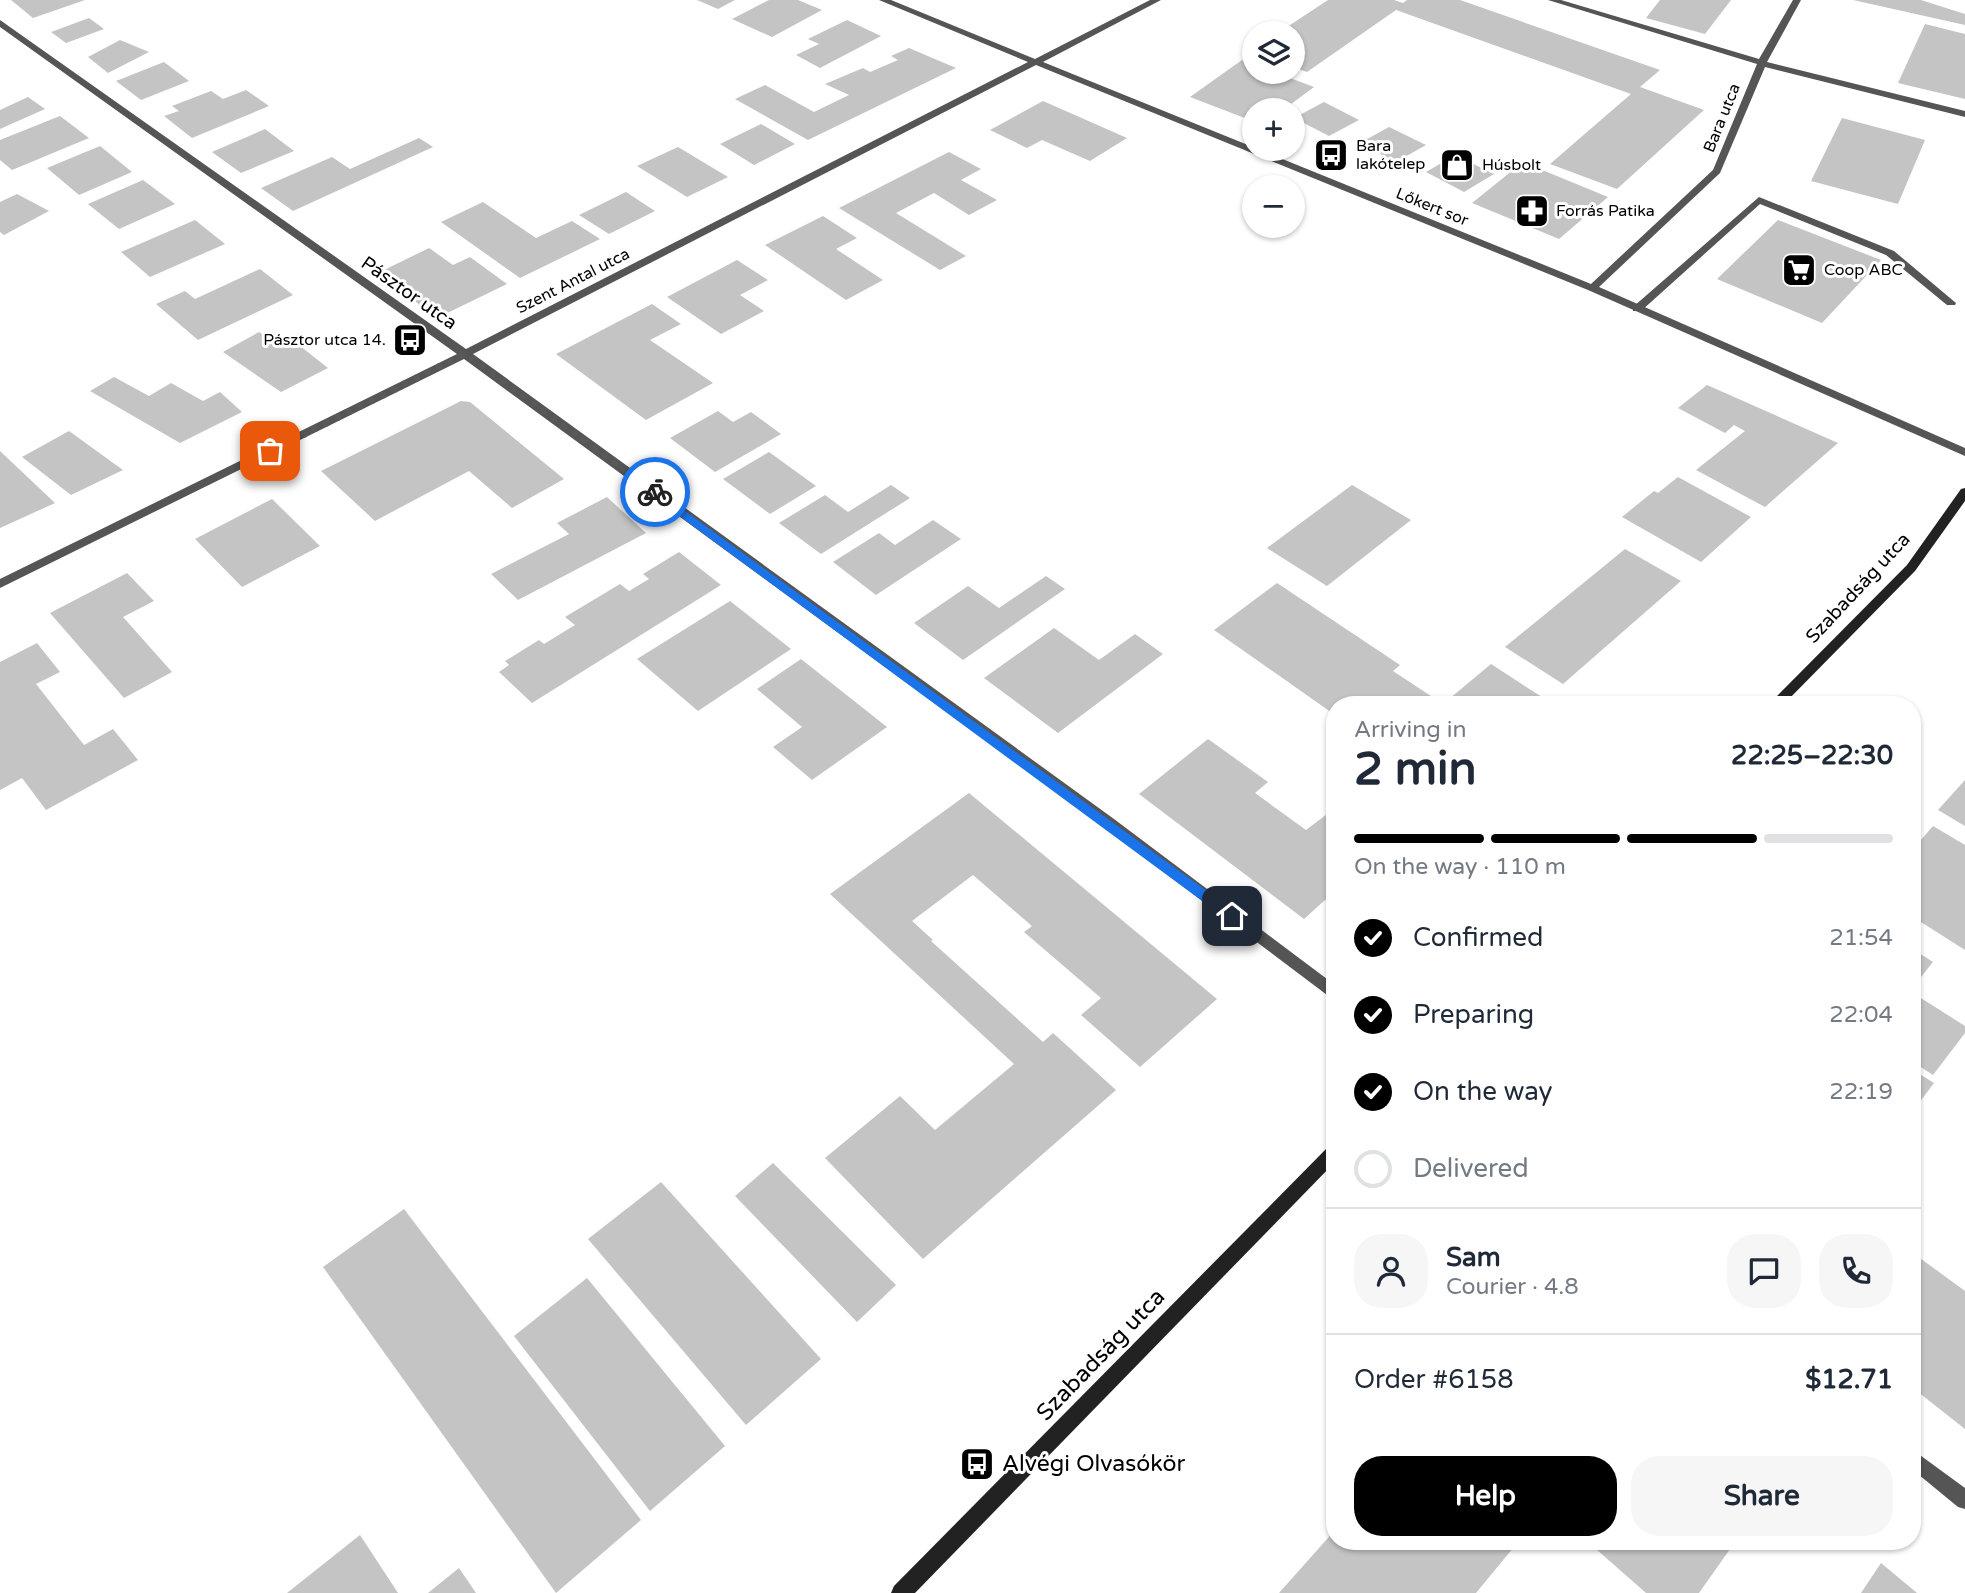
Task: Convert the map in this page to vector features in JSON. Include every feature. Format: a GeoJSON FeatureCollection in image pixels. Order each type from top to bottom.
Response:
{"type":"FeatureCollection","features":[{"type":"Feature","properties":{"kind":"main road","name":"Szabadság utca"},"geometry":{"type":"LineString","coordinates":[[1784,696],[1911,568],[1965,492]]}},
{"type":"Feature","properties":{"kind":"main road","name":"Szabadság utca"},"geometry":{"type":"LineString","coordinates":[[901,1593],[1326,1159]]}},
{"type":"Feature","properties":{"kind":"street","name":"Lőkert sor"},"geometry":{"type":"LineString","coordinates":[[883,0],[1592,289],[1965,452]]}},
{"type":"Feature","properties":{"kind":"street","name":"Szent Antal utca"},"geometry":{"type":"LineString","coordinates":[[0,584],[465,354],[1157,0]]}},
{"type":"Feature","properties":{"kind":"street"},"geometry":{"type":"LineString","coordinates":[[1552,0],[1762,63],[1965,114]]}},
{"type":"Feature","properties":{"kind":"street","name":"Bara utca"},"geometry":{"type":"LineString","coordinates":[[1592,289],[1717,171],[1762,63],[1797,0]]}},
{"type":"Feature","properties":{"kind":"street","name":"Pásztor utca"},"geometry":{"type":"LineString","coordinates":[[0,23],[465,354],[1109,823],[1326,987]]}},
{"type":"Feature","properties":{"kind":"street"},"geometry":{"type":"LineString","coordinates":[[1637,309],[1759,200],[1890,253],[1951,303]]}},
{"type":"Feature","properties":{"kind":"street"},"geometry":{"type":"LineString","coordinates":[[1921,1464],[1965,1500]]}},
{"type":"Feature","properties":{"kind":"building"},"geometry":{"type":"Polygon","coordinates":[[[11,0],[85,0],[33,18],[11,0]]]}},
{"type":"Feature","properties":{"kind":"building"},"geometry":{"type":"Polygon","coordinates":[[[697,0],[735,0],[718,9],[697,0]]]}},
{"type":"Feature","properties":{"kind":"building"},"geometry":{"type":"Polygon","coordinates":[[[769,0],[798,0],[822,10],[772,37],[732,19],[769,0]]]}},
{"type":"Feature","properties":{"kind":"building"},"geometry":{"type":"Polygon","coordinates":[[[1328,0],[1394,0],[1403,3],[1407,0],[1460,0],[1660,70],[1640,87],[1704,110],[1617,189],[1550,164],[1631,94],[1396,10],[1307,72],[1305,21],[1296,21],[1328,0]]]}},
{"type":"Feature","properties":{"kind":"building"},"geometry":{"type":"Polygon","coordinates":[[[1660,0],[1731,0],[1705,34],[1646,18],[1660,0]]]}},
{"type":"Feature","properties":{"kind":"building"},"geometry":{"type":"Polygon","coordinates":[[[1853,0],[1921,0],[1965,14],[1965,25],[1853,0]]]}},
{"type":"Feature","properties":{"kind":"building"},"geometry":{"type":"Polygon","coordinates":[[[89,18],[104,29],[66,43],[51,32],[89,18]]]}},
{"type":"Feature","properties":{"kind":"building"},"geometry":{"type":"Polygon","coordinates":[[[847,20],[881,36],[820,68],[796,55],[819,44],[808,39],[847,20]]]}},
{"type":"Feature","properties":{"kind":"building"},"geometry":{"type":"Polygon","coordinates":[[[1925,24],[1965,34],[1965,99],[1898,83],[1925,24]]]}},
{"type":"Feature","properties":{"kind":"building"},"geometry":{"type":"Polygon","coordinates":[[[120,40],[149,52],[108,73],[88,57],[120,40]]]}},
{"type":"Feature","properties":{"kind":"building"},"geometry":{"type":"Polygon","coordinates":[[[909,48],[956,68],[808,140],[735,99],[765,85],[814,112],[849,95],[825,84],[863,68],[870,72],[898,60],[891,56],[909,48]]]}},
{"type":"Feature","properties":{"kind":"building"},"geometry":{"type":"Polygon","coordinates":[[[1242,60],[1242,84],[1305,84],[1314,87],[1299,98],[1242,98],[1242,117],[1190,97],[1242,60]]]}},
{"type":"Feature","properties":{"kind":"building"},"geometry":{"type":"Polygon","coordinates":[[[164,62],[189,81],[141,100],[116,81],[164,62]]]}},
{"type":"Feature","properties":{"kind":"building"},"geometry":{"type":"Polygon","coordinates":[[[246,90],[269,106],[192,138],[164,116],[179,111],[172,106],[211,91],[223,99],[246,90]]]}},
{"type":"Feature","properties":{"kind":"building"},"geometry":{"type":"Polygon","coordinates":[[[28,97],[45,109],[0,129],[0,110],[28,97]]]}},
{"type":"Feature","properties":{"kind":"building"},"geometry":{"type":"Polygon","coordinates":[[[1043,101],[1127,138],[1090,161],[1042,140],[1027,148],[990,130],[1043,101]]]}},
{"type":"Feature","properties":{"kind":"building"},"geometry":{"type":"Polygon","coordinates":[[[1324,102],[1359,120],[1329,136],[1305,124],[1305,112],[1324,102]]]}},
{"type":"Feature","properties":{"kind":"building"},"geometry":{"type":"Polygon","coordinates":[[[60,116],[89,138],[12,170],[0,160],[0,140],[60,116]]]}},
{"type":"Feature","properties":{"kind":"building"},"geometry":{"type":"Polygon","coordinates":[[[1842,118],[1925,140],[1898,204],[1811,181],[1842,118]]]}},
{"type":"Feature","properties":{"kind":"building"},"geometry":{"type":"Polygon","coordinates":[[[761,124],[795,144],[754,165],[720,144],[761,124]]]}},
{"type":"Feature","properties":{"kind":"building"},"geometry":{"type":"Polygon","coordinates":[[[1389,127],[1426,145],[1396,162],[1360,143],[1389,127]]]}},
{"type":"Feature","properties":{"kind":"building"},"geometry":{"type":"Polygon","coordinates":[[[265,129],[294,151],[241,173],[212,152],[265,129]]]}},
{"type":"Feature","properties":{"kind":"building"},"geometry":{"type":"Polygon","coordinates":[[[419,138],[433,147],[293,211],[261,188],[332,157],[350,169],[419,138]]]}},
{"type":"Feature","properties":{"kind":"building"},"geometry":{"type":"Polygon","coordinates":[[[100,146],[132,172],[79,195],[47,168],[100,146]]]}},
{"type":"Feature","properties":{"kind":"building"},"geometry":{"type":"Polygon","coordinates":[[[678,147],[728,177],[687,197],[637,166],[678,147]]]}},
{"type":"Feature","properties":{"kind":"building"},"geometry":{"type":"Polygon","coordinates":[[[949,152],[981,169],[961,180],[997,200],[969,215],[934,193],[896,213],[966,256],[940,270],[839,208],[949,152]]]}},
{"type":"Feature","properties":{"kind":"building"},"geometry":{"type":"Polygon","coordinates":[[[1455,155],[1494,174],[1464,192],[1426,172],[1455,155]]]}},
{"type":"Feature","properties":{"kind":"building"},"geometry":{"type":"Polygon","coordinates":[[[1523,162],[1608,197],[1559,239],[1472,203],[1523,162]]]}},
{"type":"Feature","properties":{"kind":"building"},"geometry":{"type":"Polygon","coordinates":[[[143,180],[175,204],[119,229],[88,204],[143,180]]]}},
{"type":"Feature","properties":{"kind":"building"},"geometry":{"type":"Polygon","coordinates":[[[626,192],[655,211],[609,234],[579,215],[626,192]]]}},
{"type":"Feature","properties":{"kind":"building"},"geometry":{"type":"Polygon","coordinates":[[[17,194],[49,211],[4,235],[0,232],[0,202],[17,194]]]}},
{"type":"Feature","properties":{"kind":"building"},"geometry":{"type":"Polygon","coordinates":[[[483,202],[536,238],[572,221],[600,239],[520,278],[441,222],[483,202]]]}},
{"type":"Feature","properties":{"kind":"building"},"geometry":{"type":"Polygon","coordinates":[[[823,216],[857,238],[836,249],[883,280],[846,300],[765,245],[823,216]]]}},
{"type":"Feature","properties":{"kind":"building"},"geometry":{"type":"Polygon","coordinates":[[[195,220],[225,244],[150,277],[121,252],[195,220]]]}},
{"type":"Feature","properties":{"kind":"building","name":"Coop ABC"},"geometry":{"type":"Polygon","coordinates":[[[1778,220],[1881,260],[1822,323],[1717,279],[1778,220]]]}},
{"type":"Feature","properties":{"kind":"building"},"geometry":{"type":"Polygon","coordinates":[[[429,248],[453,265],[470,257],[507,284],[437,318],[378,273],[429,248]]]}},
{"type":"Feature","properties":{"kind":"building"},"geometry":{"type":"Polygon","coordinates":[[[737,260],[768,280],[740,295],[764,311],[721,334],[667,297],[737,260]]]}},
{"type":"Feature","properties":{"kind":"building"},"geometry":{"type":"Polygon","coordinates":[[[260,269],[293,295],[198,340],[156,304],[185,291],[195,299],[260,269]]]}},
{"type":"Feature","properties":{"kind":"building"},"geometry":{"type":"Polygon","coordinates":[[[652,304],[681,324],[650,340],[713,383],[646,420],[556,354],[652,304]]]}},
{"type":"Feature","properties":{"kind":"building"},"geometry":{"type":"Polygon","coordinates":[[[259,332],[282,348],[295,342],[328,368],[281,392],[223,352],[259,332]]]}},
{"type":"Feature","properties":{"kind":"building"},"geometry":{"type":"Polygon","coordinates":[[[114,377],[149,396],[171,383],[203,401],[220,392],[242,412],[180,443],[90,391],[114,377]]]}},
{"type":"Feature","properties":{"kind":"building"},"geometry":{"type":"Polygon","coordinates":[[[1707,385],[1838,443],[1765,507],[1696,470],[1745,431],[1734,425],[1725,433],[1678,408],[1707,385]]]}},
{"type":"Feature","properties":{"kind":"building"},"geometry":{"type":"Polygon","coordinates":[[[461,401],[470,402],[564,479],[512,508],[469,471],[375,521],[321,471],[461,401]]]}},
{"type":"Feature","properties":{"kind":"building"},"geometry":{"type":"Polygon","coordinates":[[[718,411],[733,422],[751,412],[781,434],[715,472],[670,438],[718,411]]]}},
{"type":"Feature","properties":{"kind":"building"},"geometry":{"type":"Polygon","coordinates":[[[69,431],[123,470],[71,495],[22,457],[69,431]]]}},
{"type":"Feature","properties":{"kind":"building"},"geometry":{"type":"Polygon","coordinates":[[[0,451],[55,503],[0,528],[0,451]]]}},
{"type":"Feature","properties":{"kind":"building"},"geometry":{"type":"Polygon","coordinates":[[[769,452],[816,486],[770,514],[723,479],[769,452]]]}},
{"type":"Feature","properties":{"kind":"building"},"geometry":{"type":"Polygon","coordinates":[[[1678,477],[1751,517],[1701,562],[1622,517],[1654,491],[1658,493],[1678,477]]]}},
{"type":"Feature","properties":{"kind":"building"},"geometry":{"type":"Polygon","coordinates":[[[891,485],[910,498],[821,554],[779,523],[825,495],[848,512],[891,485]]]}},
{"type":"Feature","properties":{"kind":"building"},"geometry":{"type":"Polygon","coordinates":[[[1352,485],[1411,520],[1327,586],[1267,548],[1352,485]]]}},
{"type":"Feature","properties":{"kind":"building"},"geometry":{"type":"Polygon","coordinates":[[[607,497],[646,533],[518,600],[491,574],[569,534],[557,523],[607,497]]]}},
{"type":"Feature","properties":{"kind":"building"},"geometry":{"type":"Polygon","coordinates":[[[272,499],[320,546],[242,587],[195,539],[272,499]]]}},
{"type":"Feature","properties":{"kind":"building"},"geometry":{"type":"Polygon","coordinates":[[[933,520],[961,539],[876,595],[833,562],[879,533],[895,545],[933,520]]]}},
{"type":"Feature","properties":{"kind":"building"},"geometry":{"type":"Polygon","coordinates":[[[1625,549],[1681,581],[1563,684],[1505,647],[1625,549]]]}},
{"type":"Feature","properties":{"kind":"building"},"geometry":{"type":"Polygon","coordinates":[[[679,552],[721,585],[532,703],[499,672],[509,665],[505,661],[539,640],[544,644],[575,625],[565,617],[620,584],[629,591],[649,579],[643,574],[679,552]]]}},
{"type":"Feature","properties":{"kind":"building"},"geometry":{"type":"Polygon","coordinates":[[[127,573],[154,601],[123,617],[172,672],[124,698],[50,613],[127,573]]]}},
{"type":"Feature","properties":{"kind":"building"},"geometry":{"type":"Polygon","coordinates":[[[1046,576],[1065,589],[963,660],[914,623],[968,586],[999,608],[1046,576]]]}},
{"type":"Feature","properties":{"kind":"building"},"geometry":{"type":"Polygon","coordinates":[[[1277,583],[1400,665],[1393,671],[1431,696],[1326,696],[1326,709],[1214,630],[1277,583]]]}},
{"type":"Feature","properties":{"kind":"building"},"geometry":{"type":"Polygon","coordinates":[[[730,601],[791,649],[698,711],[637,659],[730,601]]]}},
{"type":"Feature","properties":{"kind":"building"},"geometry":{"type":"Polygon","coordinates":[[[1054,628],[1099,660],[1135,634],[1163,654],[1058,733],[984,678],[1054,628]]]}},
{"type":"Feature","properties":{"kind":"building"},"geometry":{"type":"Polygon","coordinates":[[[37,643],[60,672],[36,684],[84,745],[113,729],[138,760],[46,810],[22,778],[0,790],[0,662],[37,643]]]}},
{"type":"Feature","properties":{"kind":"building"},"geometry":{"type":"Polygon","coordinates":[[[801,659],[887,727],[812,780],[773,747],[802,727],[757,689],[801,659]]]}},
{"type":"Feature","properties":{"kind":"building"},"geometry":{"type":"Polygon","coordinates":[[[1491,664],[1540,696],[1453,696],[1491,664]]]}},
{"type":"Feature","properties":{"kind":"building"},"geometry":{"type":"Polygon","coordinates":[[[1208,739],[1268,782],[1255,793],[1306,830],[1326,815],[1326,899],[1304,919],[1139,794],[1208,739]]]}},
{"type":"Feature","properties":{"kind":"building"},"geometry":{"type":"Polygon","coordinates":[[[1965,780],[1965,826],[1938,810],[1965,780]]]}},
{"type":"Feature","properties":{"kind":"building"},"geometry":{"type":"Polygon","coordinates":[[[969,793],[1217,999],[1140,1067],[1081,1015],[1101,998],[1024,932],[1032,926],[973,875],[912,921],[1043,1042],[1053,1033],[1116,1090],[923,1259],[825,1158],[900,1096],[935,1130],[1014,1064],[830,894],[969,793]]]}},
{"type":"Feature","properties":{"kind":"building"},"geometry":{"type":"Polygon","coordinates":[[[1933,826],[1965,845],[1965,950],[1921,922],[1921,840],[1933,826]]]}},
{"type":"Feature","properties":{"kind":"building"},"geometry":{"type":"Polygon","coordinates":[[[1921,954],[1933,962],[1921,977],[1921,954]]]}},
{"type":"Feature","properties":{"kind":"building"},"geometry":{"type":"Polygon","coordinates":[[[1921,998],[1965,1026],[1965,1033],[1933,1075],[1921,1067],[1921,998]]]}},
{"type":"Feature","properties":{"kind":"building"},"geometry":{"type":"Polygon","coordinates":[[[1921,1075],[1934,1083],[1921,1100],[1921,1075]]]}},
{"type":"Feature","properties":{"kind":"building"},"geometry":{"type":"Polygon","coordinates":[[[773,1163],[896,1285],[857,1322],[735,1196],[773,1163]]]}},
{"type":"Feature","properties":{"kind":"building"},"geometry":{"type":"Polygon","coordinates":[[[661,1182],[821,1359],[746,1425],[588,1239],[661,1182]]]}},
{"type":"Feature","properties":{"kind":"building"},"geometry":{"type":"Polygon","coordinates":[[[404,1209],[641,1520],[556,1593],[323,1267],[404,1209]]]}},
{"type":"Feature","properties":{"kind":"building"},"geometry":{"type":"Polygon","coordinates":[[[1921,1259],[1965,1291],[1965,1429],[1921,1394],[1921,1259]]]}},
{"type":"Feature","properties":{"kind":"building"},"geometry":{"type":"Polygon","coordinates":[[[587,1278],[725,1446],[650,1511],[514,1336],[587,1278]]]}},
{"type":"Feature","properties":{"kind":"building"},"geometry":{"type":"Polygon","coordinates":[[[360,1535],[398,1593],[287,1593],[360,1535]]]}},
{"type":"Feature","properties":{"kind":"building"},"geometry":{"type":"Polygon","coordinates":[[[1326,1540],[1326,1550],[1511,1550],[1476,1593],[1279,1593],[1326,1540]]]}},
{"type":"Feature","properties":{"kind":"building"},"geometry":{"type":"Polygon","coordinates":[[[1597,1550],[1729,1550],[1699,1593],[1646,1593],[1597,1550]]]}},
{"type":"Feature","properties":{"kind":"building"},"geometry":{"type":"Polygon","coordinates":[[[1881,1563],[1917,1593],[1861,1593],[1881,1563]]]}},
{"type":"Feature","properties":{"kind":"building"},"geometry":{"type":"Polygon","coordinates":[[[459,1568],[476,1593],[428,1593],[459,1568]]]}},
{"type":"Feature","properties":{"kind":"way so far"},"geometry":{"type":"LineString","coordinates":[[270,451],[465,354],[655,492]]}},
{"type":"Feature","properties":{"kind":"place","name":"Bara lakótelep"},"geometry":{"type":"Point","coordinates":[1331,155]}},
{"type":"Feature","properties":{"kind":"place","name":"Húsbolt"},"geometry":{"type":"Point","coordinates":[1457,165]}},
{"type":"Feature","properties":{"kind":"place","name":"Forrás Patika"},"geometry":{"type":"Point","coordinates":[1532,211]}},
{"type":"Feature","properties":{"kind":"place","name":"Coop ABC"},"geometry":{"type":"Point","coordinates":[1799,270]}},
{"type":"Feature","properties":{"kind":"place","name":"Pásztor utca 14."},"geometry":{"type":"Point","coordinates":[410,340]}},
{"type":"Feature","properties":{"kind":"place","name":"Alvégi Olvasókör"},"geometry":{"type":"Point","coordinates":[977,1464]}},
{"type":"Feature","properties":{"kind":"route"},"geometry":{"type":"LineString","coordinates":[[655,492],[1109,823],[1232,916]]}}]}
